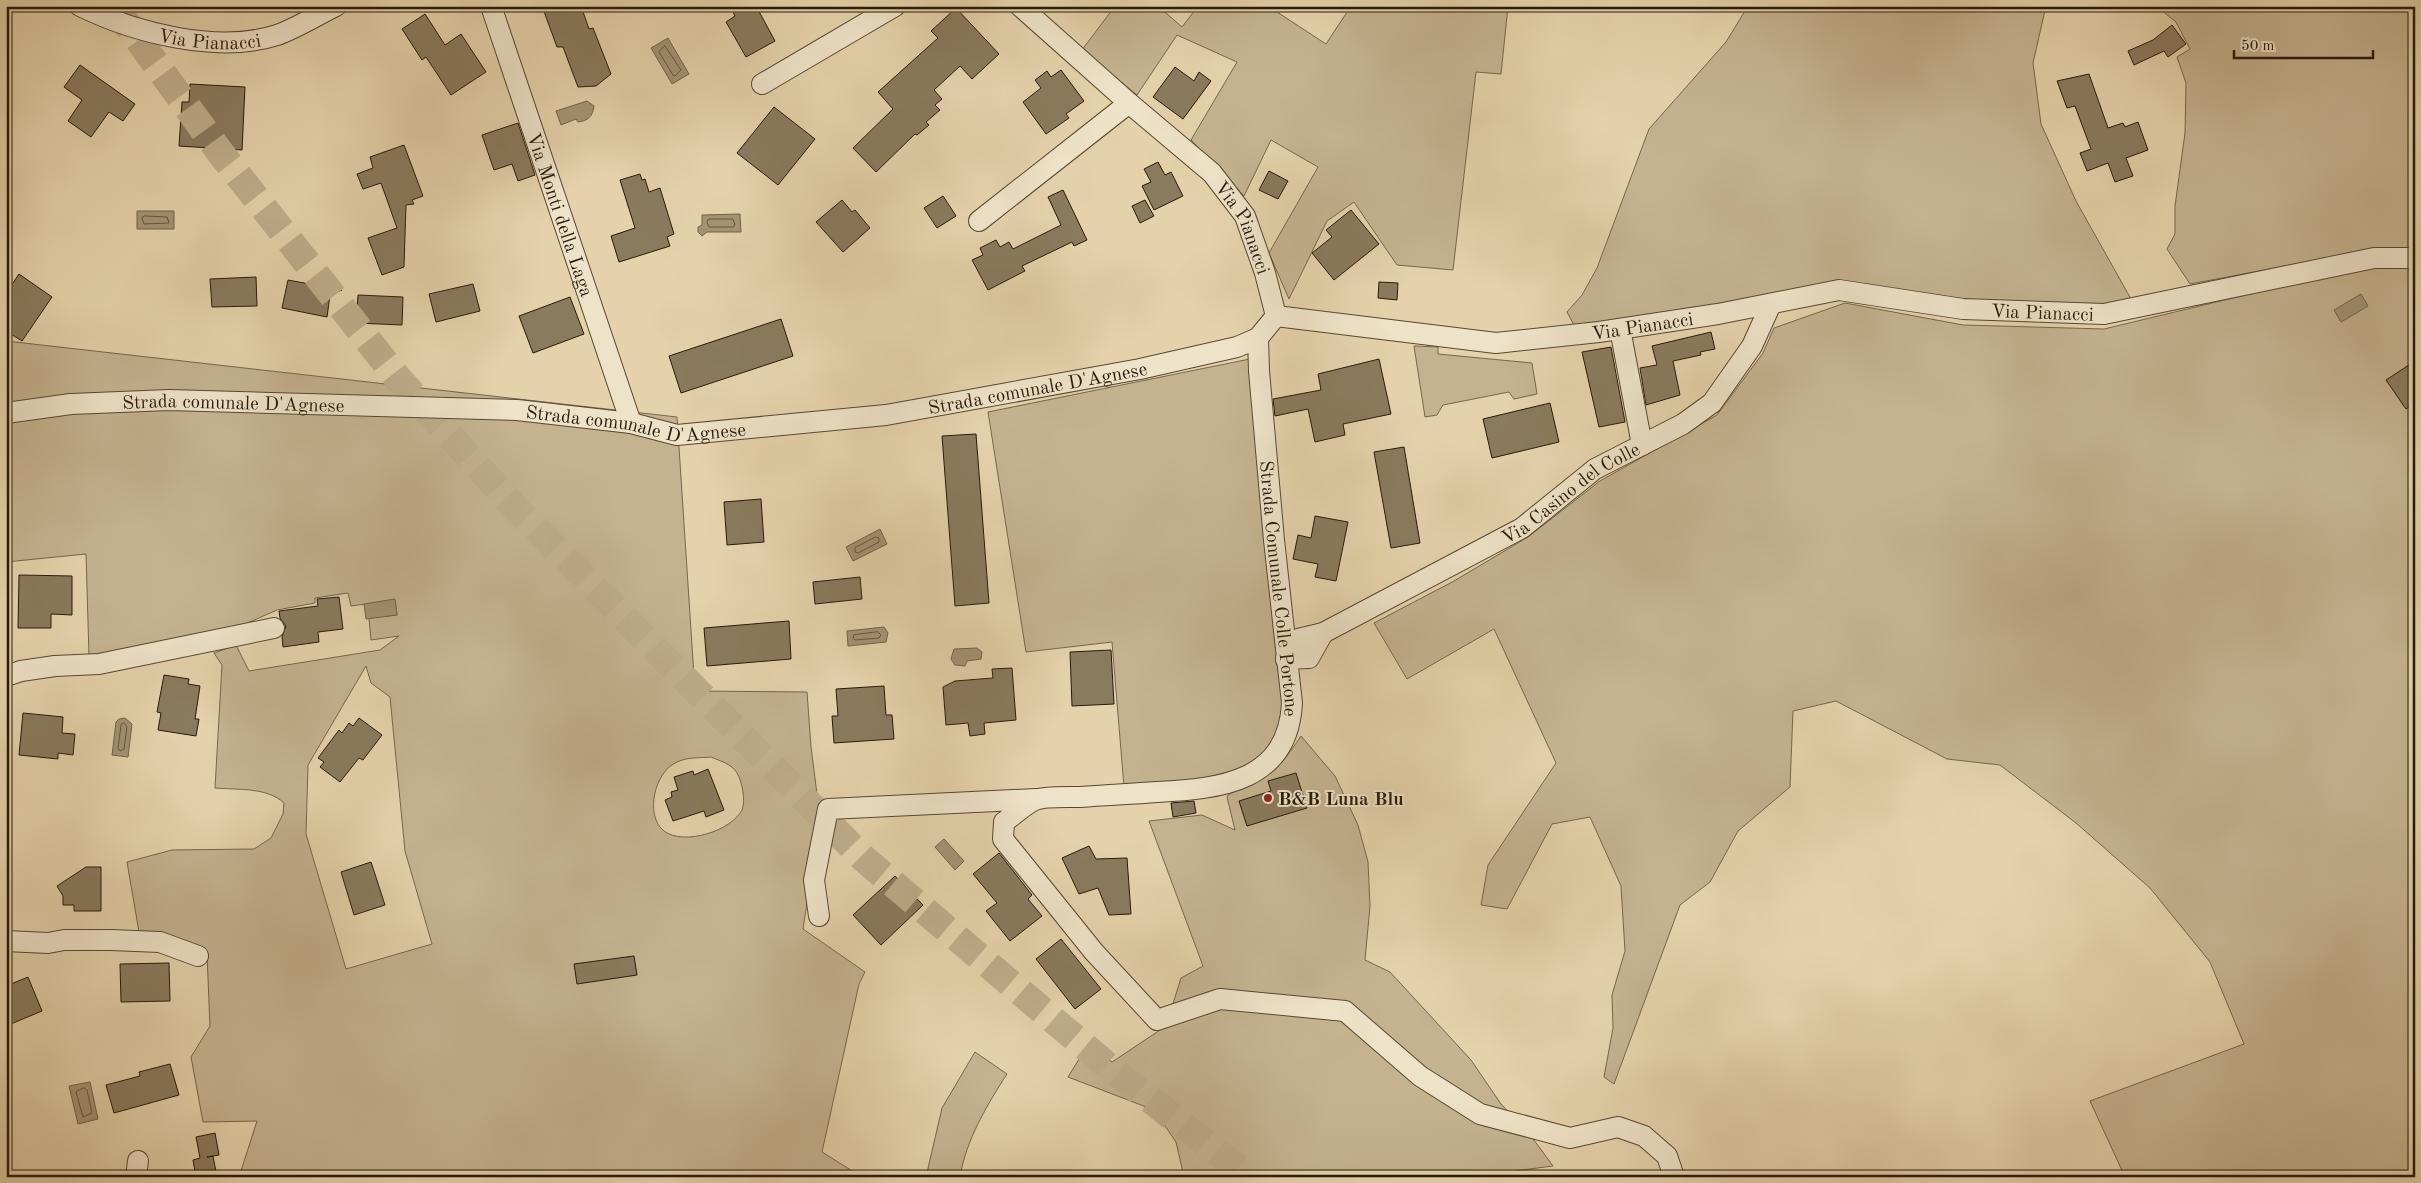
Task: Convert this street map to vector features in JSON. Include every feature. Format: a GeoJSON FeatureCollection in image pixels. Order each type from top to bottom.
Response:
{"type":"FeatureCollection","features":[{"type":"Feature","properties":{"kind":"street","name":"Via Pianacci"},"geometry":{"type":"LineString","coordinates":[[80,6],[104,18],[158,35],[242,41],[278,34],[336,6]]}},
{"type":"Feature","properties":{"kind":"street","name":"Via Monti della Laga"},"geometry":{"type":"LineString","coordinates":[[491,6],[631,424]]}},
{"type":"Feature","properties":{"kind":"street"},"geometry":{"type":"LineString","coordinates":[[762,84],[895,6]]}},
{"type":"Feature","properties":{"kind":"street","name":"Via Pianacci"},"geometry":{"type":"LineString","coordinates":[[1020,6],[1129,103],[1212,173],[1245,216],[1276,316],[1496,343],[1620,329],[1771,304],[1839,290],[1963,309],[2104,314],[2374,258],[2415,258]]}},
{"type":"Feature","properties":{"kind":"street"},"geometry":{"type":"LineString","coordinates":[[979,220],[1129,103]]}},
{"type":"Feature","properties":{"kind":"street","name":"Via Casino del Colle"},"geometry":{"type":"LineString","coordinates":[[1286,659],[1309,658],[1324,633],[1522,528],[1595,469],[1683,424],[1712,402],[1752,346],[1771,304]]}},
{"type":"Feature","properties":{"kind":"street"},"geometry":{"type":"LineString","coordinates":[[1258,338],[1276,316]]}},
{"type":"Feature","properties":{"kind":"street"},"geometry":{"type":"LineString","coordinates":[[1620,329],[1642,445]]}},
{"type":"Feature","properties":{"kind":"street","name":"Strada comunale D'Agnese"},"geometry":{"type":"LineString","coordinates":[[6,413],[71,404],[169,400],[517,410],[631,424],[677,435],[886,415],[1140,369],[1237,346],[1258,338]]}},
{"type":"Feature","properties":{"kind":"street","name":"Strada Comunale Colle Portone"},"geometry":{"type":"LineString","coordinates":[[819,916],[814,880],[828,809],[1212,788],[1245,777],[1266,764],[1285,740],[1291,722],[1292,704],[1286,659],[1259,371],[1258,338]]}},
{"type":"Feature","properties":{"kind":"street"},"geometry":{"type":"LineString","coordinates":[[6,676],[20,671],[55,666],[99,664],[274,628]]}},
{"type":"Feature","properties":{"kind":"street"},"geometry":{"type":"LineString","coordinates":[[1036,799],[1004,822],[1003,839],[1094,952],[1157,1020],[1220,999],[1345,1011],[1420,1076],[1480,1114],[1570,1138],[1618,1128],[1636,1133],[1644,1136],[1667,1156],[1674,1177]]}},
{"type":"Feature","properties":{"kind":"street"},"geometry":{"type":"LineString","coordinates":[[6,941],[48,943],[64,940],[160,942],[198,956]]}},
{"type":"Feature","properties":{"kind":"shaded area"},"geometry":{"type":"Polygon","coordinates":[[[1115,6],[1158,6],[1182,27],[1198,6],[1275,6],[1274,10],[1326,44],[1351,6],[1508,6],[1501,74],[1476,72],[1453,270],[1397,265],[1354,202],[1327,221],[1289,299],[1269,253],[1318,167],[1271,140],[1244,196],[1191,140],[1237,62],[1177,35],[1137,95],[1082,50],[1115,6]]]}},
{"type":"Feature","properties":{"kind":"shaded area"},"geometry":{"type":"Polygon","coordinates":[[[1748,6],[2046,6],[2033,63],[2041,124],[2076,201],[2131,299],[2099,307],[1962,303],[1864,287],[1576,329],[1567,312],[1582,295],[1597,268],[1649,129],[1726,42],[1748,6]]]}},
{"type":"Feature","properties":{"kind":"shaded area"},"geometry":{"type":"Polygon","coordinates":[[[2156,6],[2415,6],[2415,250],[2365,251],[2190,284],[2167,249],[2175,234],[2175,206],[2185,133],[2186,83],[2177,57],[2190,49],[2176,22],[2156,6]]]}},
{"type":"Feature","properties":{"kind":"shaded area"},"geometry":{"type":"Polygon","coordinates":[[[2415,262],[2415,1177],[2125,1177],[2090,1101],[2244,1044],[2210,962],[2150,888],[2076,823],[2000,765],[1947,759],[1836,701],[1793,711],[1790,787],[1738,831],[1710,882],[1680,905],[1614,1084],[1604,1077],[1613,1028],[1612,995],[1625,951],[1621,886],[1590,817],[1552,824],[1507,909],[1481,905],[1488,865],[1556,763],[1494,629],[1407,679],[1374,623],[1454,581],[1528,537],[1600,481],[1717,415],[1763,353],[1774,328],[1845,303],[1963,325],[2104,329],[2379,263],[2415,262]]]}},
{"type":"Feature","properties":{"kind":"shaded area"},"geometry":{"type":"Polygon","coordinates":[[[6,341],[677,417],[695,691],[807,692],[811,747],[820,818],[803,929],[865,972],[859,984],[822,1152],[862,1177],[239,1177],[257,1121],[203,1122],[191,1057],[210,1026],[207,954],[139,932],[127,862],[172,850],[254,849],[271,838],[283,814],[284,803],[269,794],[252,790],[215,788],[222,665],[214,653],[236,645],[249,671],[380,650],[399,636],[371,640],[369,618],[397,615],[395,600],[351,606],[348,593],[315,598],[315,603],[277,610],[236,628],[89,656],[86,554],[6,562],[6,341]],[[366,666],[308,765],[306,834],[346,969],[432,944],[405,851],[390,697],[371,683],[366,666]],[[711,757],[681,760],[669,767],[663,774],[655,794],[654,815],[664,831],[683,837],[706,834],[728,824],[742,810],[744,802],[743,791],[737,773],[729,765],[711,757]]]}},
{"type":"Feature","properties":{"kind":"shaded area"},"geometry":{"type":"Polygon","coordinates":[[[1414,346],[1438,347],[1438,354],[1532,363],[1537,394],[1514,399],[1509,392],[1443,405],[1437,415],[1425,417],[1414,346]]]}},
{"type":"Feature","properties":{"kind":"shaded area"},"geometry":{"type":"Polygon","coordinates":[[[1250,359],[1285,708],[1282,731],[1268,752],[1252,765],[1233,774],[1212,780],[1189,783],[1124,787],[1112,642],[1026,652],[988,412],[1250,359]]]}},
{"type":"Feature","properties":{"kind":"shaded area"},"geometry":{"type":"Polygon","coordinates":[[[1301,736],[1335,776],[1358,825],[1368,862],[1370,906],[1365,960],[1390,972],[1471,1060],[1501,1104],[1531,1136],[1553,1166],[1468,1177],[1184,1177],[1176,1142],[1154,1110],[1068,1077],[1089,1043],[1112,1062],[1166,1026],[1181,978],[1203,966],[1149,821],[1202,815],[1235,830],[1227,797],[1229,794],[1254,783],[1271,772],[1285,758],[1301,736]]]}},
{"type":"Feature","properties":{"kind":"shaded area"},"geometry":{"type":"Polygon","coordinates":[[[975,1052],[1007,1074],[972,1136],[960,1177],[926,1177],[942,1108],[975,1052]]]}},
{"type":"Feature","properties":{"kind":"water"},"geometry":{"type":"Polygon","coordinates":[[[668,38],[689,74],[672,84],[651,48],[668,38]]]}},
{"type":"Feature","properties":{"kind":"water"},"geometry":{"type":"Polygon","coordinates":[[[587,101],[594,106],[589,117],[578,122],[576,119],[561,125],[556,111],[587,101]]]}},
{"type":"Feature","properties":{"kind":"water"},"geometry":{"type":"Polygon","coordinates":[[[137,211],[174,211],[174,229],[137,229],[137,211]]]}},
{"type":"Feature","properties":{"kind":"water"},"geometry":{"type":"Polygon","coordinates":[[[740,214],[741,232],[707,232],[702,236],[698,232],[698,227],[702,225],[702,215],[740,214]]]}},
{"type":"Feature","properties":{"kind":"water"},"geometry":{"type":"Polygon","coordinates":[[[2361,294],[2368,306],[2341,322],[2334,310],[2361,294]]]}},
{"type":"Feature","properties":{"kind":"water"},"geometry":{"type":"Polygon","coordinates":[[[880,529],[887,544],[853,561],[846,547],[880,529]]]}},
{"type":"Feature","properties":{"kind":"water"},"geometry":{"type":"Polygon","coordinates":[[[395,599],[397,615],[366,619],[364,604],[395,599]]]}},
{"type":"Feature","properties":{"kind":"water"},"geometry":{"type":"Polygon","coordinates":[[[884,627],[888,633],[886,642],[848,646],[847,631],[884,627]]]}},
{"type":"Feature","properties":{"kind":"water"},"geometry":{"type":"Polygon","coordinates":[[[977,648],[982,652],[981,659],[967,661],[965,666],[955,665],[951,659],[954,649],[977,648]]]}},
{"type":"Feature","properties":{"kind":"water"},"geometry":{"type":"Polygon","coordinates":[[[125,718],[132,724],[128,757],[112,755],[116,722],[119,719],[125,718]]]}},
{"type":"Feature","properties":{"kind":"water"},"geometry":{"type":"Polygon","coordinates":[[[944,839],[964,861],[955,870],[935,847],[944,839]]]}},
{"type":"Feature","properties":{"kind":"water"},"geometry":{"type":"Polygon","coordinates":[[[90,1082],[98,1119],[78,1124],[69,1086],[90,1082]]]}},
{"type":"Feature","properties":{"kind":"building"},"geometry":{"type":"Polygon","coordinates":[[[542,6],[581,6],[589,29],[593,28],[611,74],[596,86],[578,87],[563,47],[557,47],[542,6]]]}},
{"type":"Feature","properties":{"kind":"building"},"geometry":{"type":"Polygon","coordinates":[[[744,6],[756,6],[775,41],[746,57],[726,22],[735,16],[733,12],[744,6]]]}},
{"type":"Feature","properties":{"kind":"building"},"geometry":{"type":"Polygon","coordinates":[[[956,8],[999,54],[972,79],[960,66],[934,90],[942,99],[935,105],[940,110],[926,122],[929,125],[917,135],[915,134],[876,172],[853,148],[893,109],[878,92],[938,38],[931,31],[956,8]]]}},
{"type":"Feature","properties":{"kind":"building"},"geometry":{"type":"Polygon","coordinates":[[[425,14],[445,45],[461,34],[486,72],[451,95],[426,57],[422,60],[402,29],[425,14]]]}},
{"type":"Feature","properties":{"kind":"building"},"geometry":{"type":"Polygon","coordinates":[[[2172,25],[2186,44],[2168,57],[2164,51],[2134,65],[2128,51],[2153,40],[2172,25]]]}},
{"type":"Feature","properties":{"kind":"building"},"geometry":{"type":"Polygon","coordinates":[[[80,65],[135,104],[123,121],[109,112],[91,137],[68,121],[82,100],[64,87],[80,65]]]}},
{"type":"Feature","properties":{"kind":"building"},"geometry":{"type":"Polygon","coordinates":[[[1175,67],[1194,81],[1199,72],[1211,81],[1183,119],[1153,97],[1175,67]]]}},
{"type":"Feature","properties":{"kind":"building"},"geometry":{"type":"Polygon","coordinates":[[[1061,70],[1084,101],[1066,114],[1069,118],[1046,134],[1023,102],[1041,88],[1035,80],[1047,71],[1051,77],[1061,70]]]}},
{"type":"Feature","properties":{"kind":"building"},"geometry":{"type":"Polygon","coordinates":[[[2089,74],[2108,128],[2123,123],[2125,127],[2138,122],[2148,150],[2126,158],[2133,176],[2115,182],[2108,163],[2087,171],[2080,153],[2091,149],[2075,106],[2067,108],[2057,81],[2089,74]]]}},
{"type":"Feature","properties":{"kind":"building"},"geometry":{"type":"Polygon","coordinates":[[[190,84],[245,87],[242,150],[179,146],[182,102],[189,102],[190,84]]]}},
{"type":"Feature","properties":{"kind":"building"},"geometry":{"type":"Polygon","coordinates":[[[774,107],[815,139],[778,185],[737,153],[774,107]]]}},
{"type":"Feature","properties":{"kind":"building"},"geometry":{"type":"Polygon","coordinates":[[[518,123],[535,175],[518,181],[512,164],[494,170],[482,135],[518,123]]]}},
{"type":"Feature","properties":{"kind":"building"},"geometry":{"type":"Polygon","coordinates":[[[404,145],[423,196],[412,200],[414,204],[406,205],[404,267],[382,275],[368,238],[397,228],[381,183],[363,189],[357,174],[373,168],[370,157],[404,145]]]}},
{"type":"Feature","properties":{"kind":"building"},"geometry":{"type":"Polygon","coordinates":[[[1158,162],[1165,175],[1171,172],[1183,196],[1154,210],[1142,186],[1151,182],[1144,169],[1158,162]]]}},
{"type":"Feature","properties":{"kind":"building"},"geometry":{"type":"Polygon","coordinates":[[[1269,171],[1288,181],[1278,199],[1259,190],[1269,171]]]}},
{"type":"Feature","properties":{"kind":"building"},"geometry":{"type":"Polygon","coordinates":[[[640,174],[642,180],[645,179],[649,192],[660,188],[674,234],[667,237],[670,246],[619,262],[611,236],[635,228],[620,180],[640,174]]]}},
{"type":"Feature","properties":{"kind":"building"},"geometry":{"type":"Polygon","coordinates":[[[1063,190],[1087,240],[1074,246],[1072,242],[1022,266],[1025,271],[988,290],[972,260],[983,255],[980,248],[996,240],[1000,247],[1009,242],[1013,249],[1061,225],[1048,197],[1063,190]]]}},
{"type":"Feature","properties":{"kind":"building"},"geometry":{"type":"Polygon","coordinates":[[[943,196],[956,216],[937,228],[924,208],[943,196]]]}},
{"type":"Feature","properties":{"kind":"building"},"geometry":{"type":"Polygon","coordinates":[[[842,200],[852,212],[855,210],[870,228],[843,252],[816,222],[842,200]]]}},
{"type":"Feature","properties":{"kind":"building"},"geometry":{"type":"Polygon","coordinates":[[[1145,200],[1154,216],[1140,223],[1132,206],[1145,200]]]}},
{"type":"Feature","properties":{"kind":"building"},"geometry":{"type":"Polygon","coordinates":[[[1351,210],[1379,244],[1334,280],[1312,253],[1332,237],[1326,230],[1351,210]]]}},
{"type":"Feature","properties":{"kind":"building"},"geometry":{"type":"Polygon","coordinates":[[[19,274],[52,297],[22,341],[6,331],[6,293],[19,274]]]}},
{"type":"Feature","properties":{"kind":"building"},"geometry":{"type":"Polygon","coordinates":[[[256,277],[257,306],[212,307],[210,279],[256,277]]]}},
{"type":"Feature","properties":{"kind":"building"},"geometry":{"type":"Polygon","coordinates":[[[288,280],[342,290],[330,295],[327,317],[282,308],[288,280]]]}},
{"type":"Feature","properties":{"kind":"building"},"geometry":{"type":"Polygon","coordinates":[[[1379,282],[1398,283],[1397,300],[1378,298],[1379,282]]]}},
{"type":"Feature","properties":{"kind":"building"},"geometry":{"type":"Polygon","coordinates":[[[473,284],[480,311],[436,322],[429,294],[473,284]]]}},
{"type":"Feature","properties":{"kind":"building"},"geometry":{"type":"Polygon","coordinates":[[[358,295],[403,297],[402,325],[356,323],[358,295]]]}},
{"type":"Feature","properties":{"kind":"building"},"geometry":{"type":"Polygon","coordinates":[[[570,297],[584,334],[533,353],[519,316],[570,297]]]}},
{"type":"Feature","properties":{"kind":"building"},"geometry":{"type":"Polygon","coordinates":[[[781,319],[793,356],[681,393],[669,356],[781,319]]]}},
{"type":"Feature","properties":{"kind":"building"},"geometry":{"type":"Polygon","coordinates":[[[1711,332],[1715,349],[1700,352],[1701,355],[1673,361],[1680,395],[1646,405],[1640,368],[1657,365],[1652,346],[1711,332]]]}},
{"type":"Feature","properties":{"kind":"building"},"geometry":{"type":"Polygon","coordinates":[[[1611,347],[1625,422],[1599,427],[1582,352],[1611,347]]]}},
{"type":"Feature","properties":{"kind":"building"},"geometry":{"type":"Polygon","coordinates":[[[1379,359],[1391,414],[1343,424],[1345,435],[1315,442],[1308,409],[1275,416],[1273,399],[1321,390],[1318,374],[1379,359]]]}},
{"type":"Feature","properties":{"kind":"building"},"geometry":{"type":"Polygon","coordinates":[[[2415,361],[2415,403],[2406,409],[2386,380],[2415,361]]]}},
{"type":"Feature","properties":{"kind":"building"},"geometry":{"type":"Polygon","coordinates":[[[1550,403],[1559,442],[1492,458],[1483,419],[1550,403]]]}},
{"type":"Feature","properties":{"kind":"building"},"geometry":{"type":"Polygon","coordinates":[[[976,434],[989,603],[955,606],[942,436],[976,434]]]}},
{"type":"Feature","properties":{"kind":"building"},"geometry":{"type":"Polygon","coordinates":[[[1404,447],[1420,543],[1391,548],[1374,452],[1404,447]]]}},
{"type":"Feature","properties":{"kind":"building"},"geometry":{"type":"Polygon","coordinates":[[[761,499],[764,542],[727,545],[724,502],[761,499]]]}},
{"type":"Feature","properties":{"kind":"building"},"geometry":{"type":"Polygon","coordinates":[[[1315,516],[1348,522],[1336,581],[1315,577],[1318,564],[1293,559],[1298,535],[1311,538],[1315,516]]]}},
{"type":"Feature","properties":{"kind":"building"},"geometry":{"type":"Polygon","coordinates":[[[19,575],[72,576],[72,615],[51,614],[51,628],[18,628],[19,575]]]}},
{"type":"Feature","properties":{"kind":"building"},"geometry":{"type":"Polygon","coordinates":[[[860,577],[862,599],[815,604],[813,582],[860,577]]]}},
{"type":"Feature","properties":{"kind":"building"},"geometry":{"type":"Polygon","coordinates":[[[339,597],[343,629],[318,632],[319,642],[283,647],[282,637],[286,626],[280,618],[279,611],[318,606],[317,599],[339,597]]]}},
{"type":"Feature","properties":{"kind":"building"},"geometry":{"type":"Polygon","coordinates":[[[789,621],[791,659],[707,666],[704,628],[789,621]]]}},
{"type":"Feature","properties":{"kind":"building"},"geometry":{"type":"Polygon","coordinates":[[[1111,650],[1114,704],[1072,706],[1070,652],[1111,650]]]}},
{"type":"Feature","properties":{"kind":"building"},"geometry":{"type":"Polygon","coordinates":[[[1012,668],[1016,720],[984,723],[985,734],[970,736],[968,723],[946,725],[943,687],[955,681],[993,678],[992,669],[1012,668]]]}},
{"type":"Feature","properties":{"kind":"building"},"geometry":{"type":"Polygon","coordinates":[[[164,675],[189,679],[188,684],[200,686],[195,719],[199,719],[196,736],[158,730],[161,713],[157,712],[164,675]]]}},
{"type":"Feature","properties":{"kind":"building"},"geometry":{"type":"Polygon","coordinates":[[[884,686],[886,715],[892,715],[894,739],[834,743],[832,716],[838,716],[836,689],[884,686]]]}},
{"type":"Feature","properties":{"kind":"building"},"geometry":{"type":"Polygon","coordinates":[[[23,713],[63,717],[62,733],[75,734],[73,755],[58,753],[58,759],[19,755],[23,713]]]}},
{"type":"Feature","properties":{"kind":"building"},"geometry":{"type":"Polygon","coordinates":[[[359,718],[382,735],[363,760],[359,758],[340,782],[320,767],[324,762],[318,758],[339,730],[342,733],[349,723],[353,726],[359,718]]]}},
{"type":"Feature","properties":{"kind":"building"},"geometry":{"type":"Polygon","coordinates":[[[708,769],[724,810],[706,817],[704,811],[673,821],[665,800],[672,797],[671,792],[678,790],[674,777],[693,771],[694,775],[708,769]]]}},
{"type":"Feature","properties":{"kind":"building"},"geometry":{"type":"Polygon","coordinates":[[[1296,773],[1307,808],[1247,826],[1239,801],[1271,791],[1268,781],[1296,773]]]}},
{"type":"Feature","properties":{"kind":"building"},"geometry":{"type":"Polygon","coordinates":[[[1194,801],[1196,813],[1173,817],[1171,803],[1194,801]]]}},
{"type":"Feature","properties":{"kind":"building"},"geometry":{"type":"Polygon","coordinates":[[[1089,846],[1096,859],[1127,858],[1131,914],[1109,915],[1098,888],[1079,894],[1062,858],[1089,846]]]}},
{"type":"Feature","properties":{"kind":"building"},"geometry":{"type":"Polygon","coordinates":[[[999,853],[1032,895],[1028,899],[1042,916],[1010,941],[986,911],[997,903],[973,874],[999,853]]]}},
{"type":"Feature","properties":{"kind":"building"},"geometry":{"type":"Polygon","coordinates":[[[371,862],[385,905],[354,915],[341,872],[371,862]]]}},
{"type":"Feature","properties":{"kind":"building"},"geometry":{"type":"Polygon","coordinates":[[[86,867],[101,867],[101,911],[74,911],[74,905],[63,905],[63,896],[57,886],[86,867]]]}},
{"type":"Feature","properties":{"kind":"building"},"geometry":{"type":"Polygon","coordinates":[[[895,876],[923,905],[881,945],[853,915],[895,876]]]}},
{"type":"Feature","properties":{"kind":"building"},"geometry":{"type":"Polygon","coordinates":[[[1061,939],[1101,989],[1075,1009],[1036,959],[1061,939]]]}},
{"type":"Feature","properties":{"kind":"building"},"geometry":{"type":"Polygon","coordinates":[[[634,956],[637,975],[577,984],[574,964],[634,956]]]}},
{"type":"Feature","properties":{"kind":"building"},"geometry":{"type":"Polygon","coordinates":[[[169,963],[170,1001],[121,1002],[120,964],[169,963]]]}},
{"type":"Feature","properties":{"kind":"building"},"geometry":{"type":"Polygon","coordinates":[[[28,977],[42,1011],[6,1026],[6,986],[28,977]]]}},
{"type":"Feature","properties":{"kind":"building"},"geometry":{"type":"Polygon","coordinates":[[[170,1064],[179,1095],[114,1113],[106,1085],[140,1076],[139,1072],[170,1064]]]}},
{"type":"Feature","properties":{"kind":"building"},"geometry":{"type":"Polygon","coordinates":[[[215,1133],[219,1155],[213,1156],[217,1177],[196,1177],[193,1160],[200,1158],[196,1137],[215,1133]]]}},
{"type":"Feature","properties":{"kind":"tunnel"},"geometry":{"type":"LineString","coordinates":[[114,6],[219,151],[396,376],[520,513],[863,858],[1110,1068],[1249,1177]]}},
{"type":"Feature","properties":{"kind":"place","name":"B&B Luna Blu"},"geometry":{"type":"Point","coordinates":[1268,798]}}]}
